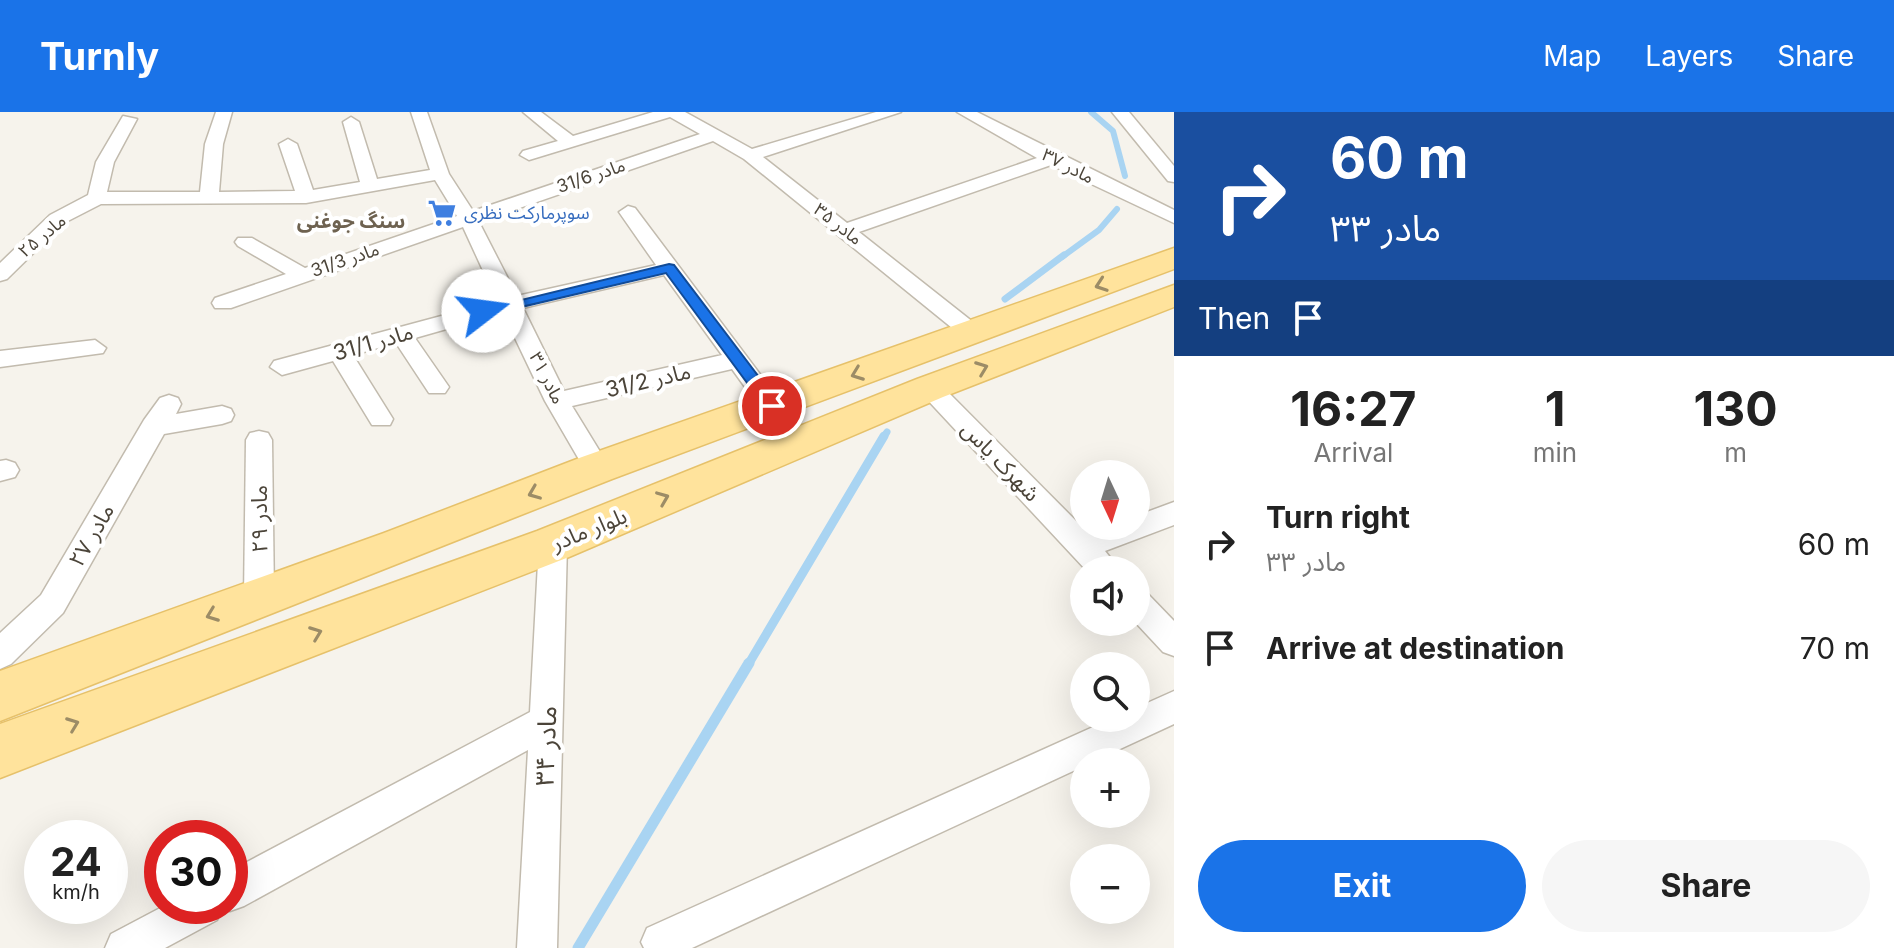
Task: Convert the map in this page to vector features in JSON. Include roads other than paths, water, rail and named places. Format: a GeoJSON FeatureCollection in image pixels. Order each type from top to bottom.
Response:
{"type":"FeatureCollection","features":[{"type":"Feature","properties":{"kind":"main road","name":"بلوار مادر"},"geometry":{"type":"LineString","coordinates":[[0,696],[597,468],[970,331],[1168,276]]}},
{"type":"Feature","properties":{"kind":"main road","name":"بلوار مادر"},"geometry":{"type":"LineString","coordinates":[[0,751],[553,544],[930,388],[1168,276]]}},
{"type":"Feature","properties":{"kind":"street"},"geometry":{"type":"LineString","coordinates":[[206,197],[211,190],[214,144],[224,112]]}},
{"type":"Feature","properties":{"kind":"street","name":"مادر ۳۱"},"geometry":{"type":"LineString","coordinates":[[419,112],[440,174],[468,218],[557,401],[597,468]]}},
{"type":"Feature","properties":{"kind":"street"},"geometry":{"type":"LineString","coordinates":[[531,112],[570,142]]}},
{"type":"Feature","properties":{"kind":"street"},"geometry":{"type":"LineString","coordinates":[[529,155],[671,112]]}},
{"type":"Feature","properties":{"kind":"street","name":"مادر ۳۵"},"geometry":{"type":"LineString","coordinates":[[671,112],[750,155],[970,331]]}},
{"type":"Feature","properties":{"kind":"street"},"geometry":{"type":"LineString","coordinates":[[750,155],[893,112]]}},
{"type":"Feature","properties":{"kind":"street","name":"مادر ۳۷"},"geometry":{"type":"LineString","coordinates":[[965,112],[1052,159],[1174,217]]}},
{"type":"Feature","properties":{"kind":"street"},"geometry":{"type":"LineString","coordinates":[[1120,112],[1174,177]]}},
{"type":"Feature","properties":{"kind":"street"},"geometry":{"type":"LineString","coordinates":[[129,119],[105,162],[97,198],[306,197],[440,174]]}},
{"type":"Feature","properties":{"kind":"street"},"geometry":{"type":"LineString","coordinates":[[351,122],[370,186]]}},
{"type":"Feature","properties":{"kind":"street","name":"مادر 31/6"},"geometry":{"type":"LineString","coordinates":[[468,218],[706,130]]}},
{"type":"Feature","properties":{"kind":"street"},"geometry":{"type":"LineString","coordinates":[[288,144],[306,197]]}},
{"type":"Feature","properties":{"kind":"street"},"geometry":{"type":"LineString","coordinates":[[846,230],[1052,159]]}},
{"type":"Feature","properties":{"kind":"street","name":"مادر ۲۵"},"geometry":{"type":"LineString","coordinates":[[0,275],[57,219],[97,198]]}},
{"type":"Feature","properties":{"kind":"street"},"geometry":{"type":"LineString","coordinates":[[628,212],[772,406]]}},
{"type":"Feature","properties":{"kind":"street","name":"مادر 31/3"},"geometry":{"type":"LineString","coordinates":[[223,303],[468,218]]}},
{"type":"Feature","properties":{"kind":"street"},"geometry":{"type":"LineString","coordinates":[[245,242],[303,275]]}},
{"type":"Feature","properties":{"kind":"street","name":"مادر 31/1"},"geometry":{"type":"LineString","coordinates":[[282,367],[511,304],[669,268]]}},
{"type":"Feature","properties":{"kind":"street"},"geometry":{"type":"LineString","coordinates":[[401,334],[437,387]]}},
{"type":"Feature","properties":{"kind":"street"},"geometry":{"type":"LineString","coordinates":[[0,359],[95,348]]}},
{"type":"Feature","properties":{"kind":"street"},"geometry":{"type":"LineString","coordinates":[[339,352],[381,419]]}},
{"type":"Feature","properties":{"kind":"street","name":"مادر 31/2"},"geometry":{"type":"LineString","coordinates":[[557,401],[739,359]]}},
{"type":"Feature","properties":{"kind":"street","name":"شهرک یاس"},"geometry":{"type":"LineString","coordinates":[[930,388],[1092,556]]}},
{"type":"Feature","properties":{"kind":"street","name":"مادر ۲۷"},"geometry":{"type":"LineString","coordinates":[[0,654],[52,604],[161,416],[222,415]]}},
{"type":"Feature","properties":{"kind":"street","name":"مادر ۲۹"},"geometry":{"type":"LineString","coordinates":[[259,440],[259,598]]}},
{"type":"Feature","properties":{"kind":"street"},"geometry":{"type":"LineString","coordinates":[[1083,547],[1174,513]]}},
{"type":"Feature","properties":{"kind":"street","name":"مادر ۳۴"},"geometry":{"type":"LineString","coordinates":[[537,948],[553,544]]}},
{"type":"Feature","properties":{"kind":"street"},"geometry":{"type":"LineString","coordinates":[[1150,617],[1174,642]]}},
{"type":"Feature","properties":{"kind":"street"},"geometry":{"type":"LineString","coordinates":[[661,942],[1174,707]]}},
{"type":"Feature","properties":{"kind":"street"},"geometry":{"type":"LineString","coordinates":[[248,882],[547,721]]}},
{"type":"Feature","properties":{"kind":"street"},"geometry":{"type":"LineString","coordinates":[[125,948],[170,924]]}},
{"type":"Feature","properties":{"kind":"waterway"},"geometry":{"type":"LineString","coordinates":[[1091,112],[1113,131],[1125,176]]}},
{"type":"Feature","properties":{"kind":"waterway"},"geometry":{"type":"LineString","coordinates":[[1062,257],[1099,230],[1117,209]]}},
{"type":"Feature","properties":{"kind":"waterway"},"geometry":{"type":"LineString","coordinates":[[1005,299],[1064,255]]}},
{"type":"Feature","properties":{"kind":"waterway"},"geometry":{"type":"LineString","coordinates":[[883,438],[887,432]]}},
{"type":"Feature","properties":{"kind":"waterway"},"geometry":{"type":"LineString","coordinates":[[748,665],[884,436]]}},
{"type":"Feature","properties":{"kind":"waterway"},"geometry":{"type":"LineString","coordinates":[[578,948],[749,663]]}},
{"type":"Feature","properties":{"kind":"place","name":"سوپرمارکت نظری"},"geometry":{"type":"Point","coordinates":[442,213]}},
{"type":"Feature","properties":{"kind":"district","name":"سنگ جوغنی"},"geometry":{"type":"Point","coordinates":[351,221]}}]}
